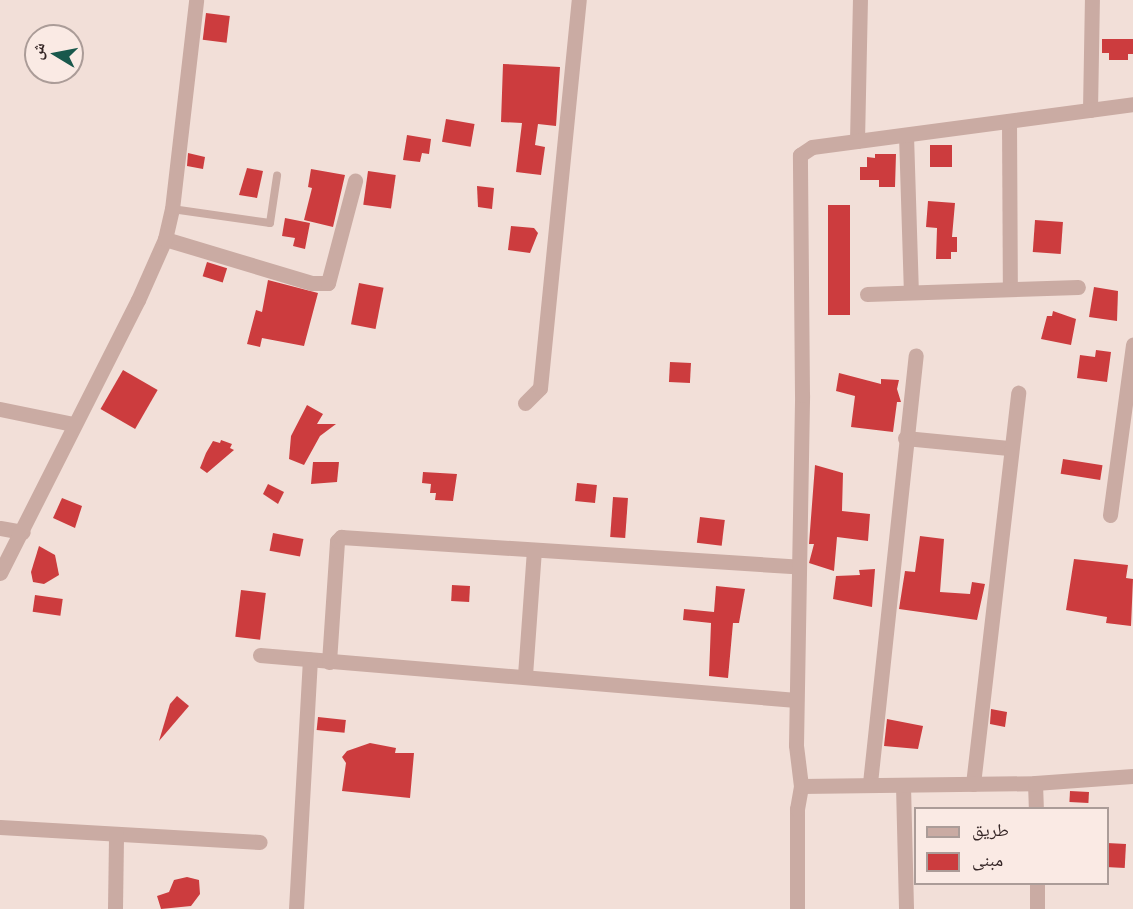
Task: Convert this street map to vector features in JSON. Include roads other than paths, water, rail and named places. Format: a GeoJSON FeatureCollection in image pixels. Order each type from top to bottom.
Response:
{"type":"FeatureCollection","features":[{"type":"Feature","properties":{"kind":"street"},"geometry":{"type":"LineString","coordinates":[[0,573],[73,424],[138,300],[165,239],[172,209],[196,0]]}},
{"type":"Feature","properties":{"kind":"street"},"geometry":{"type":"LineString","coordinates":[[525,403],[540,388],[579,0]]}},
{"type":"Feature","properties":{"kind":"street"},"geometry":{"type":"LineString","coordinates":[[857,141],[861,0]]}},
{"type":"Feature","properties":{"kind":"street"},"geometry":{"type":"LineString","coordinates":[[1090,110],[1092,0]]}},
{"type":"Feature","properties":{"kind":"street"},"geometry":{"type":"LineString","coordinates":[[797,909],[797,809],[801,786],[796,700],[800,155],[812,147],[1133,104]]}},
{"type":"Feature","properties":{"kind":"street"},"geometry":{"type":"LineString","coordinates":[[1009,121],[1010,288]]}},
{"type":"Feature","properties":{"kind":"street"},"geometry":{"type":"LineString","coordinates":[[906,135],[911,292]]}},
{"type":"Feature","properties":{"kind":"street"},"geometry":{"type":"LineString","coordinates":[[165,239],[312,283],[328,283],[355,181]]}},
{"type":"Feature","properties":{"kind":"street"},"geometry":{"type":"LineString","coordinates":[[867,294],[1078,287]]}},
{"type":"Feature","properties":{"kind":"street"},"geometry":{"type":"LineString","coordinates":[[1110,515],[1127,433],[1133,345]]}},
{"type":"Feature","properties":{"kind":"street"},"geometry":{"type":"LineString","coordinates":[[870,783],[905,438],[916,355]]}},
{"type":"Feature","properties":{"kind":"street"},"geometry":{"type":"LineString","coordinates":[[973,784],[1009,448],[1018,393]]}},
{"type":"Feature","properties":{"kind":"street"},"geometry":{"type":"LineString","coordinates":[[0,409],[73,424]]}},
{"type":"Feature","properties":{"kind":"street"},"geometry":{"type":"LineString","coordinates":[[905,438],[1009,448]]}},
{"type":"Feature","properties":{"kind":"street"},"geometry":{"type":"LineString","coordinates":[[0,528],[22,532]]}},
{"type":"Feature","properties":{"kind":"street"},"geometry":{"type":"LineString","coordinates":[[329,662],[337,541],[341,537],[798,567]]}},
{"type":"Feature","properties":{"kind":"street"},"geometry":{"type":"LineString","coordinates":[[525,675],[534,550]]}},
{"type":"Feature","properties":{"kind":"street"},"geometry":{"type":"LineString","coordinates":[[260,655],[525,675],[796,700]]}},
{"type":"Feature","properties":{"kind":"street"},"geometry":{"type":"LineString","coordinates":[[296,909],[310,659]]}},
{"type":"Feature","properties":{"kind":"street"},"geometry":{"type":"LineString","coordinates":[[801,786],[870,783],[903,785],[1035,783],[1133,776]]}},
{"type":"Feature","properties":{"kind":"street"},"geometry":{"type":"LineString","coordinates":[[1035,783],[1036,807]]}},
{"type":"Feature","properties":{"kind":"street"},"geometry":{"type":"LineString","coordinates":[[903,785],[906,909]]}},
{"type":"Feature","properties":{"kind":"street"},"geometry":{"type":"LineString","coordinates":[[0,826],[116,835],[260,842]]}},
{"type":"Feature","properties":{"kind":"street"},"geometry":{"type":"LineString","coordinates":[[115,909],[116,835]]}},
{"type":"Feature","properties":{"kind":"street"},"geometry":{"type":"LineString","coordinates":[[1037,885],[1037,909]]}},
{"type":"Feature","properties":{"kind":"lane"},"geometry":{"type":"LineString","coordinates":[[172,209],[270,223],[277,176]]}}]}
